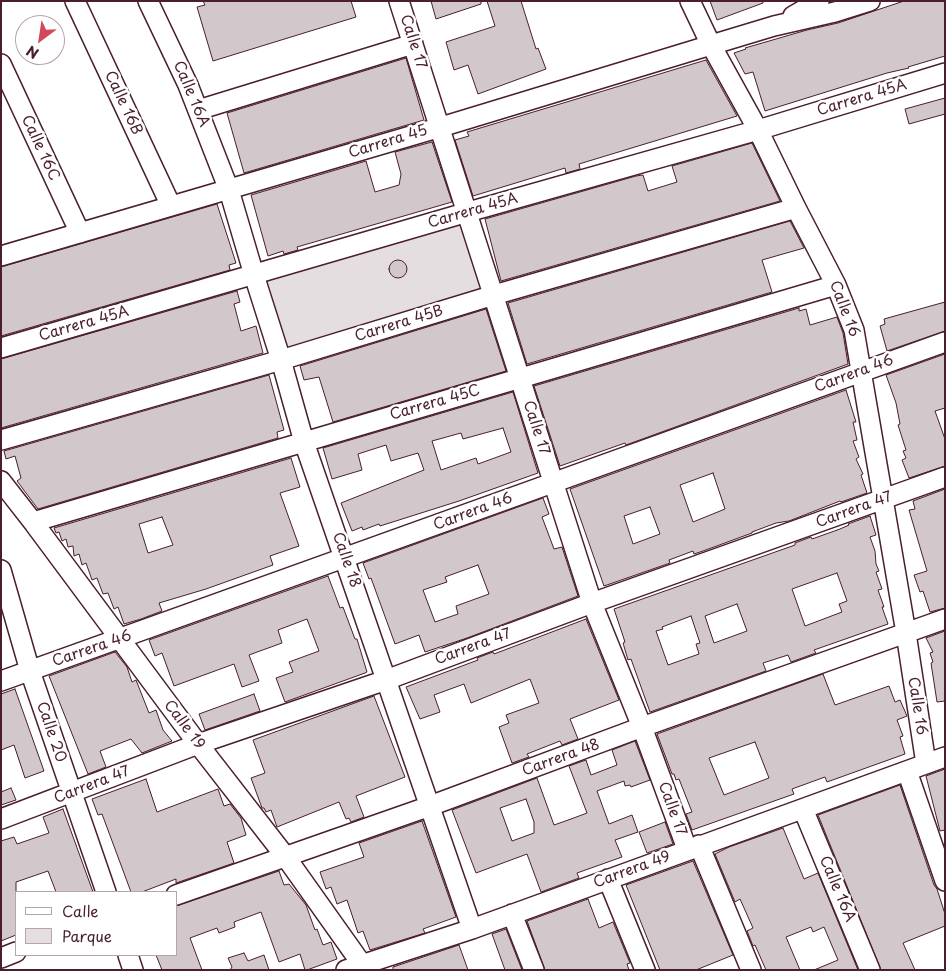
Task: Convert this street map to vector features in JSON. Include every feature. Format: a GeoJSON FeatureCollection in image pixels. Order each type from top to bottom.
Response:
{"type":"FeatureCollection","features":[{"type":"Feature","properties":{"kind":"street","name":"Calle 16B"},"geometry":{"type":"LineString","coordinates":[[75,1],[171,206]]}},
{"type":"Feature","properties":{"kind":"street","name":"Calle 16A"},"geometry":{"type":"LineString","coordinates":[[148,1],[198,110],[229,190]]}},
{"type":"Feature","properties":{"kind":"street","name":"Calle 17"},"geometry":{"type":"LineString","coordinates":[[400,1],[592,603],[693,847],[750,970]]}},
{"type":"Feature","properties":{"kind":"street","name":"Calle 16"},"geometry":{"type":"LineString","coordinates":[[690,1],[836,285],[854,330],[906,633],[926,764]]}},
{"type":"Feature","properties":{"kind":"street","name":"Carrera 45"},"geometry":{"type":"LineString","coordinates":[[774,26],[819,1]]}},
{"type":"Feature","properties":{"kind":"street","name":"Carrera 45"},"geometry":{"type":"LineString","coordinates":[[1,256],[441,127],[774,26],[835,12],[870,1]]}},
{"type":"Feature","properties":{"kind":"street"},"geometry":{"type":"LineString","coordinates":[[198,110],[413,44]]}},
{"type":"Feature","properties":{"kind":"street","name":"Calle 16C"},"geometry":{"type":"LineString","coordinates":[[1,64],[80,233]]}},
{"type":"Feature","properties":{"kind":"street","name":"Carrera 45A"},"geometry":{"type":"LineString","coordinates":[[1,348],[758,130],[945,73]]}},
{"type":"Feature","properties":{"kind":"street","name":"Calle 18"},"geometry":{"type":"LineString","coordinates":[[229,190],[282,360],[304,442],[472,929]]}},
{"type":"Feature","properties":{"kind":"street","name":"Carrera 45B"},"geometry":{"type":"LineString","coordinates":[[1,440],[282,360],[494,295],[796,208]]}},
{"type":"Feature","properties":{"kind":"street","name":"Carrera 45C"},"geometry":{"type":"LineString","coordinates":[[33,522],[836,285]]}},
{"type":"Feature","properties":{"kind":"street","name":"Carrera 46"},"geometry":{"type":"LineString","coordinates":[[1,681],[120,640],[945,342]]}},
{"type":"Feature","properties":{"kind":"street","name":"Carrera 47"},"geometry":{"type":"LineString","coordinates":[[1,819],[198,744],[386,680],[592,603],[945,478]]}},
{"type":"Feature","properties":{"kind":"street","name":"Calle 19"},"geometry":{"type":"LineString","coordinates":[[2,485],[33,522],[198,744],[285,856],[358,968]]}},
{"type":"Feature","properties":{"kind":"street","name":"Calle 20"},"geometry":{"type":"LineString","coordinates":[[1,570],[30,671],[106,891]]}},
{"type":"Feature","properties":{"kind":"street","name":"Carrera 48"},"geometry":{"type":"LineString","coordinates":[[178,894],[430,806],[642,727],[945,619]]}},
{"type":"Feature","properties":{"kind":"street","name":"Carrera 49"},"geometry":{"type":"LineString","coordinates":[[358,968],[472,929],[693,847],[945,757]]}},
{"type":"Feature","properties":{"kind":"street"},"geometry":{"type":"LineString","coordinates":[[907,771],[940,852],[945,881]]}},
{"type":"Feature","properties":{"kind":"street","name":"Calle 16A"},"geometry":{"type":"LineString","coordinates":[[803,809],[870,970]]}},
{"type":"Feature","properties":{"kind":"street"},"geometry":{"type":"LineString","coordinates":[[608,879],[645,970]]}},
{"type":"Feature","properties":{"kind":"street"},"geometry":{"type":"LineString","coordinates":[[512,914],[534,970]]}},
{"type":"Feature","properties":{"kind":"street"},"geometry":{"type":"LineString","coordinates":[[1,958],[15,952]]}},
{"type":"Feature","properties":{"kind":"street"},"geometry":{"type":"LineString","coordinates":[[128,956],[133,970]]}},
{"type":"Feature","properties":{"kind":"green space"},"geometry":{"type":"Polygon","coordinates":[[[468,212],[494,295],[281,360],[254,275],[468,212]]]}},
{"type":"Feature","properties":{"kind":"building"},"geometry":{"type":"Polygon","coordinates":[[[203,1],[351,1],[356,17],[213,61],[197,7],[205,5],[203,1]]]}},
{"type":"Feature","properties":{"kind":"building"},"geometry":{"type":"Polygon","coordinates":[[[431,1],[481,1],[481,4],[436,19],[431,1]]]}},
{"type":"Feature","properties":{"kind":"building"},"geometry":{"type":"Polygon","coordinates":[[[487,1],[521,1],[536,49],[538,48],[546,69],[478,94],[468,65],[454,70],[446,42],[495,26],[487,1]]]}},
{"type":"Feature","properties":{"kind":"building"},"geometry":{"type":"Polygon","coordinates":[[[710,1],[763,1],[763,3],[717,20],[710,1]]]}},
{"type":"Feature","properties":{"kind":"building"},"geometry":{"type":"Polygon","coordinates":[[[904,1],[945,1],[945,56],[765,111],[753,72],[745,74],[734,53],[807,30],[838,23],[904,1]]]}},
{"type":"Feature","properties":{"kind":"building"},"geometry":{"type":"Polygon","coordinates":[[[406,58],[424,120],[244,173],[227,113],[406,58]]]}},
{"type":"Feature","properties":{"kind":"building"},"geometry":{"type":"Polygon","coordinates":[[[706,60],[737,116],[579,164],[580,169],[566,173],[565,168],[473,196],[455,140],[469,136],[467,132],[706,60]]]}},
{"type":"Feature","properties":{"kind":"building"},"geometry":{"type":"Polygon","coordinates":[[[945,98],[945,114],[909,124],[905,109],[945,98]]]}},
{"type":"Feature","properties":{"kind":"building"},"geometry":{"type":"Polygon","coordinates":[[[432,142],[452,202],[297,247],[298,250],[284,254],[283,251],[268,256],[251,195],[366,161],[375,192],[399,185],[401,174],[395,152],[432,142]]]}},
{"type":"Feature","properties":{"kind":"building"},"geometry":{"type":"Polygon","coordinates":[[[752,143],[780,201],[501,281],[485,219],[636,176],[643,175],[648,191],[677,182],[672,166],[752,143]]]}},
{"type":"Feature","properties":{"kind":"building"},"geometry":{"type":"Polygon","coordinates":[[[217,204],[236,263],[229,265],[230,270],[1,336],[1,267],[217,204]]]}},
{"type":"Feature","properties":{"kind":"building"},"geometry":{"type":"Polygon","coordinates":[[[790,221],[804,248],[762,260],[772,292],[527,364],[508,303],[790,221]]]}},
{"type":"Feature","properties":{"kind":"building"},"geometry":{"type":"Polygon","coordinates":[[[398,260],[404,263],[407,269],[404,275],[398,278],[392,275],[389,269],[392,263],[398,260]]]}},
{"type":"Feature","properties":{"kind":"building"},"geometry":{"type":"Polygon","coordinates":[[[237,291],[240,302],[234,304],[241,331],[256,326],[263,353],[1,428],[1,359],[237,291]]]}},
{"type":"Feature","properties":{"kind":"building"},"geometry":{"type":"Polygon","coordinates":[[[945,302],[945,331],[887,351],[880,326],[885,324],[884,319],[945,302]]]}},
{"type":"Feature","properties":{"kind":"building"},"geometry":{"type":"Polygon","coordinates":[[[799,308],[799,311],[806,309],[810,325],[837,317],[843,333],[848,364],[626,445],[625,443],[560,466],[534,386],[799,308]]]}},
{"type":"Feature","properties":{"kind":"building"},"geometry":{"type":"Polygon","coordinates":[[[486,309],[506,371],[333,422],[319,377],[304,380],[300,366],[486,309]]]}},
{"type":"Feature","properties":{"kind":"building"},"geometry":{"type":"Polygon","coordinates":[[[945,354],[945,408],[935,411],[945,439],[945,466],[909,478],[902,460],[906,458],[903,451],[906,450],[898,425],[900,424],[896,403],[886,375],[945,354]]]}},
{"type":"Feature","properties":{"kind":"building"},"geometry":{"type":"Polygon","coordinates":[[[269,375],[284,430],[277,432],[278,438],[38,509],[17,481],[21,478],[15,456],[6,459],[4,451],[269,375]]]}},
{"type":"Feature","properties":{"kind":"building"},"geometry":{"type":"Polygon","coordinates":[[[846,390],[856,422],[853,422],[857,440],[853,441],[859,457],[856,459],[863,474],[861,475],[867,493],[840,501],[789,521],[776,523],[694,554],[693,551],[669,560],[670,563],[604,586],[570,489],[846,390]],[[713,473],[680,485],[693,522],[725,509],[713,473]],[[650,507],[624,516],[633,544],[660,534],[650,507]]]}},
{"type":"Feature","properties":{"kind":"building"},"geometry":{"type":"Polygon","coordinates":[[[513,392],[538,473],[380,526],[379,524],[363,530],[362,527],[352,531],[341,503],[424,470],[418,453],[391,461],[386,445],[358,454],[362,470],[332,479],[323,448],[513,392]],[[503,428],[463,439],[461,433],[432,441],[441,470],[476,458],[478,464],[511,452],[503,428]]]}},
{"type":"Feature","properties":{"kind":"building"},"geometry":{"type":"Polygon","coordinates":[[[291,458],[300,487],[280,493],[299,546],[270,556],[273,565],[206,589],[159,603],[162,611],[124,624],[118,607],[114,609],[108,593],[103,594],[97,578],[92,580],[86,563],[82,565],[79,554],[74,556],[73,546],[68,547],[66,539],[62,541],[59,532],[56,533],[54,528],[291,458]],[[162,517],[139,524],[148,553],[173,545],[162,517]]]}},
{"type":"Feature","properties":{"kind":"building"},"geometry":{"type":"Polygon","coordinates":[[[945,489],[945,608],[930,612],[923,591],[920,592],[914,575],[927,571],[909,510],[915,509],[913,501],[945,489]]]}},
{"type":"Feature","properties":{"kind":"building"},"geometry":{"type":"Polygon","coordinates":[[[543,498],[549,514],[542,517],[554,549],[562,547],[578,596],[425,652],[419,635],[395,644],[371,578],[369,579],[363,563],[543,498]],[[478,565],[445,577],[447,582],[423,590],[435,622],[458,614],[456,606],[489,594],[478,565]]]}},
{"type":"Feature","properties":{"kind":"building"},"geometry":{"type":"Polygon","coordinates":[[[870,516],[876,535],[870,537],[879,571],[876,572],[882,589],[878,590],[888,624],[814,650],[816,653],[791,662],[788,655],[763,663],[766,671],[650,712],[631,659],[628,660],[623,643],[625,642],[614,609],[795,545],[795,543],[811,537],[812,539],[840,529],[870,516]],[[837,573],[792,589],[805,626],[842,612],[839,604],[847,601],[837,573]],[[737,604],[705,616],[714,643],[747,631],[737,604]],[[691,616],[662,627],[663,629],[656,631],[668,665],[699,654],[696,644],[700,643],[691,616]]]}},
{"type":"Feature","properties":{"kind":"building"},"geometry":{"type":"Polygon","coordinates":[[[328,576],[340,608],[343,607],[355,639],[357,639],[367,672],[365,673],[285,702],[276,678],[293,672],[289,662],[319,651],[307,619],[278,630],[282,643],[249,655],[259,681],[242,687],[234,664],[174,686],[162,653],[155,656],[149,640],[328,576]]]}},
{"type":"Feature","properties":{"kind":"building"},"geometry":{"type":"Polygon","coordinates":[[[586,619],[619,700],[570,719],[578,739],[562,745],[560,741],[527,754],[529,757],[512,763],[499,727],[509,723],[506,715],[539,703],[530,679],[471,703],[464,684],[434,695],[440,712],[420,719],[406,687],[478,660],[477,658],[493,652],[494,654],[586,619]]]}},
{"type":"Feature","properties":{"kind":"building"},"geometry":{"type":"Polygon","coordinates":[[[945,631],[945,701],[937,702],[931,663],[933,662],[930,653],[933,652],[926,638],[945,631]]]}},
{"type":"Feature","properties":{"kind":"building"},"geometry":{"type":"Polygon","coordinates":[[[115,652],[127,667],[132,682],[136,680],[149,713],[156,710],[163,730],[172,741],[142,753],[131,739],[100,751],[106,767],[88,774],[49,676],[115,652]]]}},
{"type":"Feature","properties":{"kind":"building"},"geometry":{"type":"Polygon","coordinates":[[[823,674],[835,705],[889,686],[895,702],[900,700],[907,716],[897,720],[903,736],[900,737],[905,754],[827,782],[825,777],[792,789],[794,794],[692,830],[686,814],[692,812],[679,779],[676,780],[674,774],[672,774],[657,734],[823,674]],[[755,742],[709,758],[724,795],[769,778],[755,742]]]}},
{"type":"Feature","properties":{"kind":"building"},"geometry":{"type":"Polygon","coordinates":[[[15,689],[44,771],[25,778],[14,745],[1,750],[1,694],[15,689]]]}},
{"type":"Feature","properties":{"kind":"building"},"geometry":{"type":"Polygon","coordinates":[[[254,694],[260,711],[205,730],[199,714],[254,694]]]}},
{"type":"Feature","properties":{"kind":"building"},"geometry":{"type":"Polygon","coordinates":[[[374,696],[405,777],[356,796],[364,817],[351,822],[349,818],[346,819],[339,802],[277,827],[271,810],[266,812],[262,808],[251,778],[265,773],[253,740],[374,696]]]}},
{"type":"Feature","properties":{"kind":"building"},"geometry":{"type":"Polygon","coordinates":[[[635,741],[650,780],[631,787],[630,785],[625,786],[624,781],[597,791],[609,824],[632,815],[638,832],[615,840],[622,857],[577,873],[579,878],[541,892],[527,854],[476,873],[452,810],[537,778],[554,825],[587,813],[569,766],[586,760],[591,775],[617,765],[612,750],[635,741]],[[526,799],[500,808],[512,841],[534,833],[534,822],[526,799]]]}},
{"type":"Feature","properties":{"kind":"building"},"geometry":{"type":"Polygon","coordinates":[[[945,769],[945,830],[940,831],[926,776],[945,769]]]}},
{"type":"Feature","properties":{"kind":"building"},"geometry":{"type":"Polygon","coordinates":[[[146,779],[157,812],[218,789],[224,806],[230,804],[241,818],[246,835],[227,842],[234,863],[176,883],[176,879],[145,891],[131,891],[102,814],[98,815],[92,799],[146,779]]]}},
{"type":"Feature","properties":{"kind":"building"},"geometry":{"type":"Polygon","coordinates":[[[900,785],[945,914],[945,926],[903,943],[915,970],[881,970],[818,815],[900,785]]]}},
{"type":"Feature","properties":{"kind":"building"},"geometry":{"type":"Polygon","coordinates":[[[11,788],[16,800],[1,805],[1,792],[11,788]]]}},
{"type":"Feature","properties":{"kind":"building"},"geometry":{"type":"Polygon","coordinates":[[[63,809],[93,891],[56,891],[48,871],[16,882],[15,935],[1,941],[1,841],[14,837],[17,844],[49,833],[43,817],[63,809]]]}},
{"type":"Feature","properties":{"kind":"building"},"geometry":{"type":"Polygon","coordinates":[[[422,821],[456,917],[423,929],[425,933],[370,950],[363,931],[358,933],[347,900],[337,904],[331,887],[326,889],[320,872],[364,857],[359,843],[422,821]]]}},
{"type":"Feature","properties":{"kind":"building"},"geometry":{"type":"Polygon","coordinates":[[[665,822],[673,844],[647,853],[639,832],[665,822]]]}},
{"type":"Feature","properties":{"kind":"building"},"geometry":{"type":"Polygon","coordinates":[[[783,828],[804,879],[818,873],[858,970],[814,970],[838,960],[824,927],[813,932],[811,927],[786,937],[800,970],[766,970],[755,945],[753,946],[747,931],[753,928],[740,899],[735,902],[715,854],[729,847],[783,828]]]}},
{"type":"Feature","properties":{"kind":"building"},"geometry":{"type":"Polygon","coordinates":[[[693,861],[733,955],[696,970],[660,970],[626,885],[693,861]]]}},
{"type":"Feature","properties":{"kind":"building"},"geometry":{"type":"Polygon","coordinates":[[[279,871],[284,885],[289,884],[306,905],[323,945],[331,942],[337,959],[307,970],[305,970],[300,954],[279,962],[261,912],[234,922],[235,927],[219,933],[217,928],[190,938],[202,970],[162,970],[156,956],[178,956],[178,905],[279,871]]]}},
{"type":"Feature","properties":{"kind":"building"},"geometry":{"type":"Polygon","coordinates":[[[588,899],[599,928],[613,922],[630,963],[627,964],[629,970],[545,970],[527,921],[588,899]]]}},
{"type":"Feature","properties":{"kind":"building"},"geometry":{"type":"Polygon","coordinates":[[[506,929],[522,970],[505,970],[492,934],[506,929]]]}},
{"type":"Feature","properties":{"kind":"building"},"geometry":{"type":"Polygon","coordinates":[[[459,945],[468,970],[393,970],[393,967],[459,945]]]}},
{"type":"Feature","properties":{"kind":"building"},"geometry":{"type":"Polygon","coordinates":[[[244,953],[248,961],[264,955],[269,970],[230,970],[232,967],[228,958],[244,953]]]}}]}
